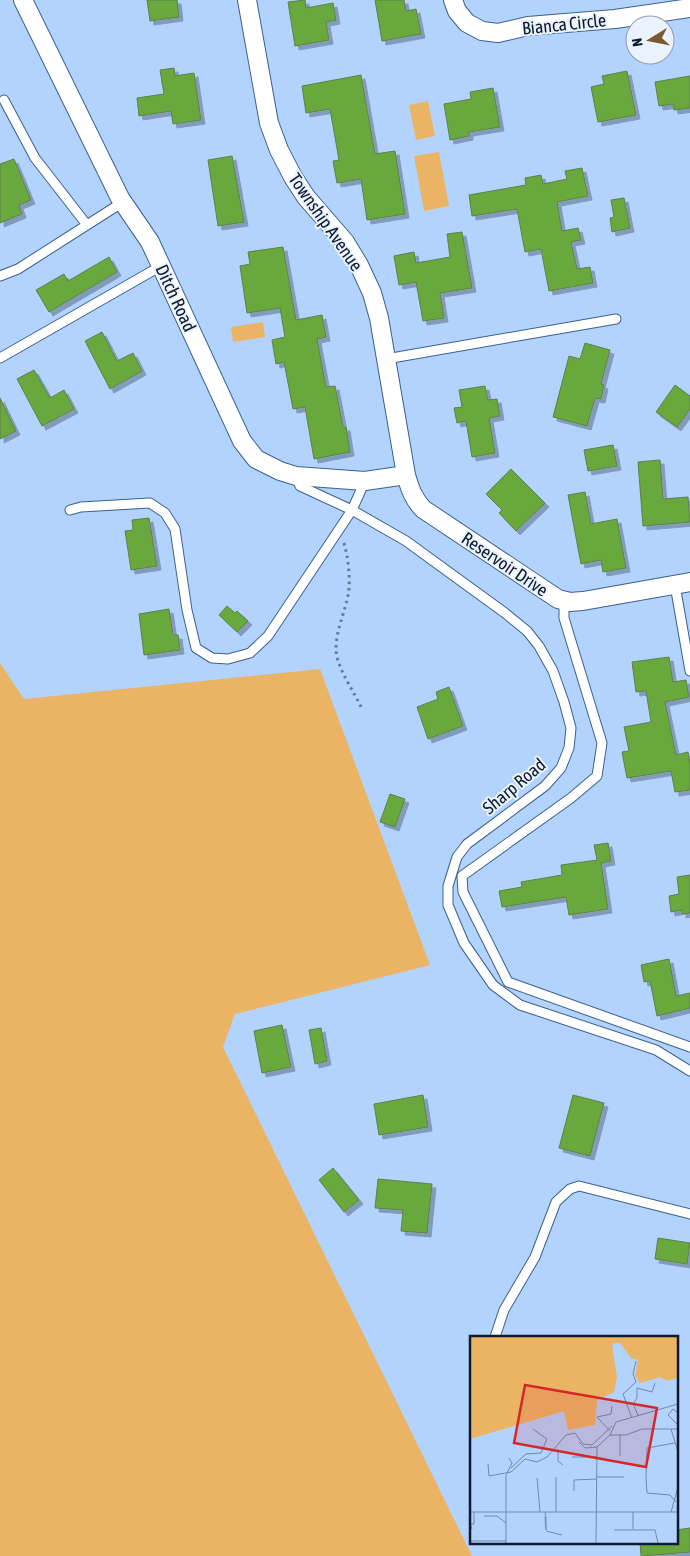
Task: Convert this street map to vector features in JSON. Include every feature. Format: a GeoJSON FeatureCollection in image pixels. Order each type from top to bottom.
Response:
{"type":"FeatureCollection","features":[{"type":"Feature","properties":{"kind":"street","name":"Ditch Road"},"geometry":{"type":"LineString","coordinates":[[23,0],[123,202],[150,242],[242,441],[256,459],[280,471],[296,476],[365,481],[406,475]]}},
{"type":"Feature","properties":{"kind":"street","name":"Township Avenue"},"geometry":{"type":"LineString","coordinates":[[247,0],[269,123],[279,150],[306,197],[345,242],[359,265],[372,293],[379,318],[406,475]]}},
{"type":"Feature","properties":{"kind":"street","name":"Bianca Circle"},"geometry":{"type":"LineString","coordinates":[[453,0],[457,11],[467,23],[482,31],[498,33],[528,26],[614,19],[690,8]]}},
{"type":"Feature","properties":{"kind":"street","name":"Reservoir Drive"},"geometry":{"type":"LineString","coordinates":[[406,475],[415,501],[424,509],[547,593],[564,601],[582,601],[683,584]]}},
{"type":"Feature","properties":{"kind":"lane"},"geometry":{"type":"LineString","coordinates":[[4,100],[36,158],[87,225]]}},
{"type":"Feature","properties":{"kind":"lane"},"geometry":{"type":"LineString","coordinates":[[0,276],[18,269],[123,202]]}},
{"type":"Feature","properties":{"kind":"lane"},"geometry":{"type":"LineString","coordinates":[[0,358],[161,266]]}},
{"type":"Feature","properties":{"kind":"lane"},"geometry":{"type":"LineString","coordinates":[[386,360],[616,318]]}},
{"type":"Feature","properties":{"kind":"lane","name":"Sharp Road"},"geometry":{"type":"LineString","coordinates":[[296,476],[300,486],[352,510],[406,541],[527,631],[539,646],[553,671],[571,728],[569,748],[560,768],[545,786],[467,844],[457,857],[448,886],[448,905],[464,943],[493,985],[520,1005],[656,1050],[690,1072]]}},
{"type":"Feature","properties":{"kind":"lane"},"geometry":{"type":"LineString","coordinates":[[70,510],[81,507],[150,503],[165,513],[175,529],[187,610],[196,648],[212,658],[228,659],[250,652],[268,636],[352,510],[365,481]]}},
{"type":"Feature","properties":{"kind":"lane"},"geometry":{"type":"LineString","coordinates":[[683,584],[690,671]]}},
{"type":"Feature","properties":{"kind":"lane"},"geometry":{"type":"LineString","coordinates":[[564,601],[564,618],[602,743],[597,776],[571,798],[462,876],[463,892],[508,982],[690,1047]]}},
{"type":"Feature","properties":{"kind":"lane"},"geometry":{"type":"LineString","coordinates":[[496,1336],[504,1310],[535,1257],[556,1202],[570,1189],[579,1186],[690,1214]]}},
{"type":"Feature","properties":{"kind":"path"},"geometry":{"type":"LineString","coordinates":[[340,528],[347,553],[349,589],[340,621],[336,651],[344,678],[354,692],[362,709]]}},
{"type":"Feature","properties":{"kind":"shaded area"},"geometry":{"type":"Polygon","coordinates":[[[428,101],[435,136],[416,140],[409,105],[428,101]]]}},
{"type":"Feature","properties":{"kind":"shaded area"},"geometry":{"type":"Polygon","coordinates":[[[439,152],[449,206],[424,211],[414,156],[439,152]]]}},
{"type":"Feature","properties":{"kind":"shaded area"},"geometry":{"type":"Polygon","coordinates":[[[263,322],[265,337],[233,342],[231,327],[263,322]]]}},
{"type":"Feature","properties":{"kind":"shaded area"},"geometry":{"type":"Polygon","coordinates":[[[0,663],[24,699],[320,669],[430,965],[235,1014],[223,1047],[472,1556],[0,1556],[0,663]]]}},
{"type":"Feature","properties":{"kind":"building"},"geometry":{"type":"Polygon","coordinates":[[[147,0],[177,0],[179,17],[150,21],[147,0]]]}},
{"type":"Feature","properties":{"kind":"building"},"geometry":{"type":"Polygon","coordinates":[[[305,0],[306,8],[333,3],[336,20],[326,22],[329,40],[295,46],[288,2],[305,0]]]}},
{"type":"Feature","properties":{"kind":"building"},"geometry":{"type":"Polygon","coordinates":[[[375,0],[404,0],[406,11],[416,9],[421,34],[382,41],[375,0]]]}},
{"type":"Feature","properties":{"kind":"building"},"geometry":{"type":"Polygon","coordinates":[[[174,68],[175,76],[194,73],[201,120],[173,124],[171,111],[139,116],[137,98],[164,94],[160,70],[174,68]]]}},
{"type":"Feature","properties":{"kind":"building"},"geometry":{"type":"Polygon","coordinates":[[[627,71],[636,115],[598,122],[591,87],[604,84],[602,76],[627,71]]]}},
{"type":"Feature","properties":{"kind":"building"},"geometry":{"type":"Polygon","coordinates":[[[361,75],[375,154],[395,151],[405,214],[367,220],[361,179],[337,183],[333,161],[339,160],[330,109],[306,113],[302,86],[361,75]]]}},
{"type":"Feature","properties":{"kind":"building"},"geometry":{"type":"Polygon","coordinates":[[[690,76],[690,108],[674,110],[673,104],[659,106],[655,82],[690,76]]]}},
{"type":"Feature","properties":{"kind":"building"},"geometry":{"type":"Polygon","coordinates":[[[493,88],[500,127],[469,132],[469,136],[450,140],[444,104],[471,99],[470,92],[493,88]]]}},
{"type":"Feature","properties":{"kind":"building"},"geometry":{"type":"Polygon","coordinates":[[[232,156],[244,222],[218,226],[208,160],[232,156]]]}},
{"type":"Feature","properties":{"kind":"building"},"geometry":{"type":"Polygon","coordinates":[[[14,159],[31,200],[19,205],[22,214],[0,223],[0,164],[14,159]]]}},
{"type":"Feature","properties":{"kind":"building"},"geometry":{"type":"Polygon","coordinates":[[[582,168],[588,196],[557,202],[562,231],[578,228],[581,240],[571,242],[577,269],[590,267],[593,283],[549,291],[541,249],[525,252],[517,209],[472,216],[469,195],[526,185],[525,178],[541,175],[543,184],[567,179],[565,171],[582,168]]]}},
{"type":"Feature","properties":{"kind":"building"},"geometry":{"type":"Polygon","coordinates":[[[624,198],[630,228],[612,232],[610,218],[614,217],[611,200],[624,198]]]}},
{"type":"Feature","properties":{"kind":"building"},"geometry":{"type":"Polygon","coordinates":[[[462,232],[472,288],[440,293],[444,318],[423,321],[416,282],[399,285],[394,256],[414,252],[416,263],[450,257],[447,234],[462,232]]]}},
{"type":"Feature","properties":{"kind":"building"},"geometry":{"type":"Polygon","coordinates":[[[283,247],[296,320],[322,315],[326,337],[317,339],[326,387],[335,386],[343,427],[346,427],[350,452],[314,459],[305,407],[293,409],[284,362],[276,364],[272,340],[285,337],[280,308],[247,313],[240,266],[250,264],[248,252],[283,247]]]}},
{"type":"Feature","properties":{"kind":"building"},"geometry":{"type":"Polygon","coordinates":[[[109,257],[117,272],[49,312],[36,290],[64,274],[68,281],[109,257]]]}},
{"type":"Feature","properties":{"kind":"building"},"geometry":{"type":"Polygon","coordinates":[[[102,332],[117,361],[133,353],[142,371],[110,389],[85,341],[102,332]]]}},
{"type":"Feature","properties":{"kind":"building"},"geometry":{"type":"Polygon","coordinates":[[[585,343],[610,350],[601,384],[604,385],[601,399],[595,398],[587,426],[553,417],[569,356],[580,359],[585,343]]]}},
{"type":"Feature","properties":{"kind":"building"},"geometry":{"type":"Polygon","coordinates":[[[34,370],[50,398],[64,390],[74,409],[42,426],[17,379],[34,370]]]}},
{"type":"Feature","properties":{"kind":"building"},"geometry":{"type":"Polygon","coordinates":[[[675,385],[690,396],[690,409],[677,427],[656,412],[675,385]]]}},
{"type":"Feature","properties":{"kind":"building"},"geometry":{"type":"Polygon","coordinates":[[[485,386],[488,400],[497,399],[500,416],[489,418],[495,453],[472,457],[466,421],[457,423],[454,408],[462,407],[459,390],[485,386]]]}},
{"type":"Feature","properties":{"kind":"building"},"geometry":{"type":"Polygon","coordinates":[[[0,398],[16,431],[0,439],[0,398]]]}},
{"type":"Feature","properties":{"kind":"building"},"geometry":{"type":"Polygon","coordinates":[[[613,445],[617,466],[588,471],[584,450],[613,445]]]}},
{"type":"Feature","properties":{"kind":"building"},"geometry":{"type":"Polygon","coordinates":[[[660,460],[663,499],[688,497],[690,522],[643,526],[638,462],[660,460]]]}},
{"type":"Feature","properties":{"kind":"building"},"geometry":{"type":"Polygon","coordinates":[[[511,469],[545,503],[516,531],[499,513],[502,510],[486,494],[511,469]]]}},
{"type":"Feature","properties":{"kind":"building"},"geometry":{"type":"Polygon","coordinates":[[[585,492],[591,524],[617,519],[626,568],[603,572],[601,560],[581,564],[568,495],[585,492]]]}},
{"type":"Feature","properties":{"kind":"building"},"geometry":{"type":"Polygon","coordinates":[[[149,518],[157,566],[131,570],[125,531],[133,530],[132,520],[149,518]]]}},
{"type":"Feature","properties":{"kind":"building"},"geometry":{"type":"Polygon","coordinates":[[[227,606],[235,613],[237,611],[248,621],[237,632],[219,615],[227,606]]]}},
{"type":"Feature","properties":{"kind":"building"},"geometry":{"type":"Polygon","coordinates":[[[169,609],[173,635],[178,635],[180,650],[144,655],[139,614],[169,609]]]}},
{"type":"Feature","properties":{"kind":"building"},"geometry":{"type":"Polygon","coordinates":[[[669,657],[673,682],[686,680],[689,697],[665,702],[676,755],[688,752],[690,764],[690,790],[675,792],[671,771],[627,778],[622,752],[629,751],[624,727],[651,722],[646,691],[636,692],[632,662],[669,657]]]}},
{"type":"Feature","properties":{"kind":"building"},"geometry":{"type":"Polygon","coordinates":[[[449,687],[463,726],[428,739],[417,707],[438,699],[436,692],[449,687]]]}},
{"type":"Feature","properties":{"kind":"building"},"geometry":{"type":"Polygon","coordinates":[[[390,794],[405,799],[395,827],[380,822],[390,794]]]}},
{"type":"Feature","properties":{"kind":"building"},"geometry":{"type":"Polygon","coordinates":[[[608,843],[611,861],[601,863],[608,909],[569,915],[566,897],[502,907],[499,891],[522,887],[521,882],[562,875],[561,865],[597,860],[594,845],[608,843]]]}},
{"type":"Feature","properties":{"kind":"building"},"geometry":{"type":"Polygon","coordinates":[[[690,875],[690,913],[682,914],[682,910],[671,912],[669,896],[679,894],[677,877],[690,875]]]}},
{"type":"Feature","properties":{"kind":"building"},"geometry":{"type":"Polygon","coordinates":[[[669,959],[676,996],[690,993],[690,1008],[657,1016],[650,981],[644,982],[641,965],[669,959]]]}},
{"type":"Feature","properties":{"kind":"building"},"geometry":{"type":"Polygon","coordinates":[[[282,1025],[291,1067],[262,1073],[254,1031],[282,1025]]]}},
{"type":"Feature","properties":{"kind":"building"},"geometry":{"type":"Polygon","coordinates":[[[321,1028],[327,1061],[315,1064],[309,1030],[321,1028]]]}},
{"type":"Feature","properties":{"kind":"building"},"geometry":{"type":"Polygon","coordinates":[[[423,1095],[428,1127],[379,1135],[374,1104],[423,1095]]]}},
{"type":"Feature","properties":{"kind":"building"},"geometry":{"type":"Polygon","coordinates":[[[573,1095],[604,1103],[590,1156],[559,1148],[573,1095]]]}},
{"type":"Feature","properties":{"kind":"building"},"geometry":{"type":"Polygon","coordinates":[[[333,1168],[359,1200],[344,1212],[319,1180],[333,1168]]]}},
{"type":"Feature","properties":{"kind":"building"},"geometry":{"type":"Polygon","coordinates":[[[378,1179],[432,1184],[427,1233],[401,1231],[403,1210],[375,1208],[378,1179]]]}},
{"type":"Feature","properties":{"kind":"building"},"geometry":{"type":"Polygon","coordinates":[[[658,1238],[690,1243],[687,1264],[655,1259],[658,1238]]]}},
{"type":"Feature","properties":{"kind":"building"},"geometry":{"type":"Polygon","coordinates":[[[690,1528],[690,1552],[641,1556],[640,1544],[678,1544],[678,1530],[690,1528]]]}}]}
